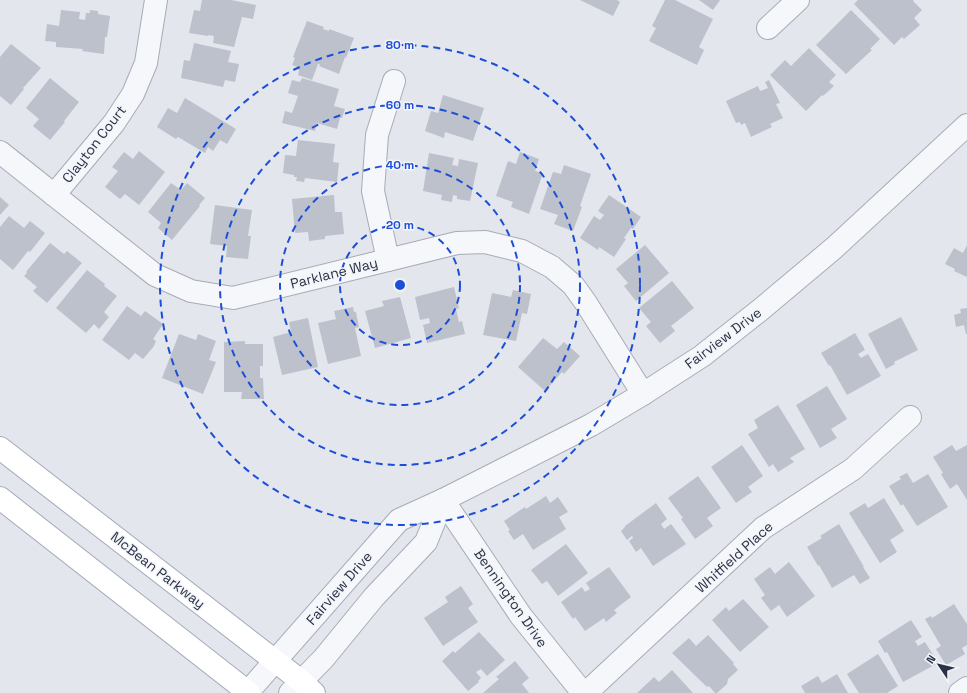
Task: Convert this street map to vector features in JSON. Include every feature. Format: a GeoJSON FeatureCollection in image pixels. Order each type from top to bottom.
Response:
{"type":"FeatureCollection","features":[{"type":"Feature","properties":{"kind":"main road","name":"McBean Parkway"},"geometry":{"type":"LineString","coordinates":[[0,448],[275,661],[302,689]]}},
{"type":"Feature","properties":{"kind":"main road"},"geometry":{"type":"LineString","coordinates":[[0,498],[248,693]]}},
{"type":"Feature","properties":{"kind":"street","name":"Clayton Court"},"geometry":{"type":"LineString","coordinates":[[54,195],[114,123],[132,94],[146,63],[156,0]]}},
{"type":"Feature","properties":{"kind":"street"},"geometry":{"type":"LineString","coordinates":[[768,28],[798,0]]}},
{"type":"Feature","properties":{"kind":"street"},"geometry":{"type":"LineString","coordinates":[[388,260],[373,191],[377,135],[394,81]]}},
{"type":"Feature","properties":{"kind":"street","name":"Fairview Drive"},"geometry":{"type":"LineString","coordinates":[[248,693],[399,520],[443,500],[591,425],[702,356],[759,311],[834,248],[967,124]]}},
{"type":"Feature","properties":{"kind":"street","name":"Parklane Way"},"geometry":{"type":"LineString","coordinates":[[0,152],[155,275],[191,291],[233,298],[457,243],[485,242],[522,251],[552,267],[573,285],[586,303],[643,394]]}},
{"type":"Feature","properties":{"kind":"street","name":"Whitfield Place"},"geometry":{"type":"LineString","coordinates":[[585,693],[763,528],[853,469],[910,417]]}},
{"type":"Feature","properties":{"kind":"street"},"geometry":{"type":"LineString","coordinates":[[302,689],[324,658],[374,597],[426,542],[443,500]]}},
{"type":"Feature","properties":{"kind":"street","name":"Bennington Drive"},"geometry":{"type":"LineString","coordinates":[[443,500],[521,616],[585,693]]}},
{"type":"Feature","properties":{"kind":"street"},"geometry":{"type":"LineString","coordinates":[[960,693],[967,688]]}},
{"type":"Feature","properties":{"kind":"building"},"geometry":{"type":"Polygon","coordinates":[[[202,0],[231,0],[256,5],[253,19],[242,17],[234,47],[213,43],[214,36],[189,33],[194,10],[200,11],[202,0]]]}},
{"type":"Feature","properties":{"kind":"building"},"geometry":{"type":"Polygon","coordinates":[[[580,0],[617,0],[620,2],[613,16],[580,0]]]}},
{"type":"Feature","properties":{"kind":"building"},"geometry":{"type":"Polygon","coordinates":[[[665,0],[675,0],[713,19],[699,47],[704,50],[697,65],[649,41],[656,28],[652,26],[665,0]]]}},
{"type":"Feature","properties":{"kind":"building"},"geometry":{"type":"Polygon","coordinates":[[[699,0],[720,0],[713,10],[699,0]]]}},
{"type":"Feature","properties":{"kind":"building"},"geometry":{"type":"Polygon","coordinates":[[[858,0],[914,0],[913,1],[922,10],[914,18],[920,25],[904,39],[902,37],[894,45],[854,4],[858,0]]]}},
{"type":"Feature","properties":{"kind":"building"},"geometry":{"type":"Polygon","coordinates":[[[61,10],[80,12],[79,19],[85,20],[86,13],[90,13],[90,10],[98,11],[98,14],[110,16],[107,37],[105,37],[104,54],[82,51],[83,49],[56,47],[56,42],[45,41],[47,24],[59,26],[61,10]]]}},
{"type":"Feature","properties":{"kind":"building"},"geometry":{"type":"Polygon","coordinates":[[[851,10],[880,39],[870,49],[872,50],[846,74],[816,45],[851,10]]]}},
{"type":"Feature","properties":{"kind":"building"},"geometry":{"type":"Polygon","coordinates":[[[307,21],[324,27],[323,29],[329,31],[329,29],[354,38],[339,74],[319,66],[320,64],[318,64],[312,80],[298,75],[299,71],[297,67],[292,65],[295,58],[293,57],[307,21]]]}},
{"type":"Feature","properties":{"kind":"building"},"geometry":{"type":"Polygon","coordinates":[[[194,43],[231,51],[228,62],[239,64],[235,82],[225,80],[223,87],[181,78],[184,60],[190,61],[194,43]]]}},
{"type":"Feature","properties":{"kind":"building"},"geometry":{"type":"Polygon","coordinates":[[[11,44],[41,68],[23,88],[24,89],[11,105],[0,96],[0,57],[11,44]]]}},
{"type":"Feature","properties":{"kind":"building"},"geometry":{"type":"Polygon","coordinates":[[[809,48],[836,75],[829,82],[834,86],[823,96],[822,95],[806,111],[770,75],[785,60],[791,66],[809,48]]]}},
{"type":"Feature","properties":{"kind":"building"},"geometry":{"type":"Polygon","coordinates":[[[50,78],[79,102],[50,140],[33,126],[39,119],[26,108],[50,78]]]}},
{"type":"Feature","properties":{"kind":"building"},"geometry":{"type":"Polygon","coordinates":[[[302,78],[339,89],[334,106],[345,109],[342,118],[340,118],[337,129],[317,123],[315,131],[282,123],[285,111],[292,113],[298,96],[288,93],[292,80],[300,82],[302,78]]]}},
{"type":"Feature","properties":{"kind":"building"},"geometry":{"type":"Polygon","coordinates":[[[769,80],[780,103],[776,104],[783,118],[770,124],[772,127],[751,137],[745,123],[741,125],[740,122],[736,123],[726,101],[758,86],[760,91],[768,88],[765,82],[769,80]]]}},
{"type":"Feature","properties":{"kind":"building"},"geometry":{"type":"Polygon","coordinates":[[[443,95],[484,108],[473,141],[445,132],[444,138],[425,131],[431,111],[438,113],[443,95]]]}},
{"type":"Feature","properties":{"kind":"building"},"geometry":{"type":"Polygon","coordinates":[[[185,98],[236,129],[227,144],[220,140],[213,151],[208,147],[205,153],[178,137],[176,139],[157,127],[168,108],[177,113],[185,98]]]}},
{"type":"Feature","properties":{"kind":"building"},"geometry":{"type":"Polygon","coordinates":[[[298,140],[335,144],[333,162],[339,163],[337,182],[305,178],[304,182],[296,181],[297,177],[294,177],[294,175],[283,173],[285,155],[296,156],[298,140]]]}},
{"type":"Feature","properties":{"kind":"building"},"geometry":{"type":"Polygon","coordinates":[[[139,151],[165,172],[139,205],[125,194],[120,199],[105,187],[118,171],[112,167],[124,152],[133,159],[139,151]]]}},
{"type":"Feature","properties":{"kind":"building"},"geometry":{"type":"Polygon","coordinates":[[[520,152],[539,159],[535,171],[543,173],[529,214],[511,207],[513,202],[496,196],[508,161],[516,164],[520,152]]]}},
{"type":"Feature","properties":{"kind":"building"},"geometry":{"type":"Polygon","coordinates":[[[429,153],[454,158],[452,165],[458,166],[459,159],[478,163],[470,201],[457,199],[457,196],[453,195],[452,202],[441,200],[442,195],[423,191],[429,153]]]}},
{"type":"Feature","properties":{"kind":"building"},"geometry":{"type":"Polygon","coordinates":[[[564,165],[591,174],[580,206],[582,207],[573,231],[554,224],[558,215],[540,209],[553,172],[561,174],[564,165]]]}},
{"type":"Feature","properties":{"kind":"building"},"geometry":{"type":"Polygon","coordinates":[[[171,183],[181,190],[187,183],[205,198],[172,240],[158,228],[161,223],[148,212],[171,183]]]}},
{"type":"Feature","properties":{"kind":"building"},"geometry":{"type":"Polygon","coordinates":[[[334,195],[335,212],[342,212],[344,234],[325,236],[325,239],[309,241],[308,232],[295,233],[292,199],[334,195]]]}},
{"type":"Feature","properties":{"kind":"building"},"geometry":{"type":"Polygon","coordinates":[[[609,195],[641,217],[633,229],[631,228],[624,238],[626,239],[614,257],[599,247],[598,250],[580,238],[594,216],[600,220],[604,215],[598,211],[609,195]]]}},
{"type":"Feature","properties":{"kind":"building"},"geometry":{"type":"Polygon","coordinates":[[[0,197],[9,205],[0,215],[0,197]]]}},
{"type":"Feature","properties":{"kind":"building"},"geometry":{"type":"Polygon","coordinates":[[[215,205],[252,210],[248,236],[251,236],[248,259],[226,257],[227,246],[210,244],[215,205]]]}},
{"type":"Feature","properties":{"kind":"building"},"geometry":{"type":"Polygon","coordinates":[[[9,216],[24,228],[30,221],[45,233],[13,270],[0,259],[0,227],[9,216]]]}},
{"type":"Feature","properties":{"kind":"building"},"geometry":{"type":"Polygon","coordinates":[[[50,243],[64,254],[67,251],[82,263],[47,303],[33,291],[37,287],[24,276],[50,243]]]}},
{"type":"Feature","properties":{"kind":"building"},"geometry":{"type":"Polygon","coordinates":[[[645,245],[669,273],[636,301],[624,286],[628,283],[616,269],[645,245]]]}},
{"type":"Feature","properties":{"kind":"building"},"geometry":{"type":"Polygon","coordinates":[[[967,245],[967,277],[954,271],[955,269],[945,264],[954,248],[963,253],[967,245]]]}},
{"type":"Feature","properties":{"kind":"building"},"geometry":{"type":"Polygon","coordinates":[[[87,270],[105,284],[104,286],[117,296],[104,312],[109,317],[99,329],[94,324],[86,333],[56,308],[87,270]]]}},
{"type":"Feature","properties":{"kind":"building"},"geometry":{"type":"Polygon","coordinates":[[[672,281],[694,308],[671,326],[675,331],[660,343],[646,326],[651,322],[639,308],[672,281]]]}},
{"type":"Feature","properties":{"kind":"building"},"geometry":{"type":"Polygon","coordinates":[[[454,287],[459,308],[456,309],[459,322],[462,321],[465,334],[427,343],[423,325],[430,323],[429,318],[420,320],[415,297],[454,287]]]}},
{"type":"Feature","properties":{"kind":"building"},"geometry":{"type":"Polygon","coordinates":[[[513,290],[531,294],[527,314],[522,313],[516,341],[483,335],[492,293],[511,297],[513,290]]]}},
{"type":"Feature","properties":{"kind":"building"},"geometry":{"type":"Polygon","coordinates":[[[400,297],[411,338],[375,348],[365,311],[384,306],[382,301],[400,297]]]}},
{"type":"Feature","properties":{"kind":"building"},"geometry":{"type":"Polygon","coordinates":[[[127,306],[141,316],[145,311],[163,324],[153,339],[156,341],[154,346],[143,359],[135,353],[129,360],[102,340],[127,306]]]}},
{"type":"Feature","properties":{"kind":"building"},"geometry":{"type":"Polygon","coordinates":[[[353,307],[354,312],[356,312],[359,327],[355,328],[361,356],[328,364],[318,323],[336,319],[334,311],[353,307]]]}},
{"type":"Feature","properties":{"kind":"building"},"geometry":{"type":"Polygon","coordinates":[[[967,308],[966,334],[964,325],[956,327],[954,315],[961,313],[960,309],[967,308]]]}},
{"type":"Feature","properties":{"kind":"building"},"geometry":{"type":"Polygon","coordinates":[[[901,317],[918,350],[894,362],[895,364],[886,369],[868,334],[901,317]]]}},
{"type":"Feature","properties":{"kind":"building"},"geometry":{"type":"Polygon","coordinates":[[[308,318],[318,367],[282,375],[273,337],[291,332],[289,322],[308,318]]]}},
{"type":"Feature","properties":{"kind":"building"},"geometry":{"type":"Polygon","coordinates":[[[855,333],[865,350],[858,354],[861,358],[868,354],[881,376],[847,395],[830,365],[829,366],[821,353],[855,333]]]}},
{"type":"Feature","properties":{"kind":"building"},"geometry":{"type":"Polygon","coordinates":[[[179,334],[196,340],[198,334],[216,341],[209,360],[216,362],[203,394],[162,378],[179,334]]]}},
{"type":"Feature","properties":{"kind":"building"},"geometry":{"type":"Polygon","coordinates":[[[543,338],[557,349],[564,342],[580,356],[564,374],[562,372],[545,391],[518,367],[543,338]]]}},
{"type":"Feature","properties":{"kind":"building"},"geometry":{"type":"Polygon","coordinates":[[[245,341],[245,344],[263,344],[263,366],[260,366],[260,378],[263,378],[264,399],[241,399],[242,392],[224,392],[224,342],[245,341]]]}},
{"type":"Feature","properties":{"kind":"building"},"geometry":{"type":"Polygon","coordinates":[[[827,386],[847,419],[831,429],[837,438],[820,448],[796,405],[827,386]]]}},
{"type":"Feature","properties":{"kind":"building"},"geometry":{"type":"Polygon","coordinates":[[[778,405],[805,449],[790,458],[794,462],[778,472],[773,464],[769,467],[748,434],[758,428],[754,420],[778,405]]]}},
{"type":"Feature","properties":{"kind":"building"},"geometry":{"type":"Polygon","coordinates":[[[742,445],[763,476],[748,487],[752,492],[736,503],[711,467],[742,445]]]}},
{"type":"Feature","properties":{"kind":"building"},"geometry":{"type":"Polygon","coordinates":[[[952,445],[956,451],[967,445],[967,500],[957,484],[950,489],[941,474],[943,473],[933,457],[952,445]]]}},
{"type":"Feature","properties":{"kind":"building"},"geometry":{"type":"Polygon","coordinates":[[[907,473],[913,483],[928,474],[948,507],[917,526],[903,504],[901,506],[889,486],[901,479],[899,477],[907,473]]]}},
{"type":"Feature","properties":{"kind":"building"},"geometry":{"type":"Polygon","coordinates":[[[698,476],[721,508],[707,518],[713,526],[695,539],[681,519],[683,518],[668,498],[698,476]]]}},
{"type":"Feature","properties":{"kind":"building"},"geometry":{"type":"Polygon","coordinates":[[[546,496],[550,503],[558,497],[568,512],[559,517],[566,529],[533,550],[523,534],[514,540],[504,521],[525,507],[526,509],[546,496]]]}},
{"type":"Feature","properties":{"kind":"building"},"geometry":{"type":"Polygon","coordinates":[[[884,498],[904,531],[890,540],[897,552],[880,563],[849,513],[865,503],[868,508],[884,498]]]}},
{"type":"Feature","properties":{"kind":"building"},"geometry":{"type":"Polygon","coordinates":[[[656,503],[667,519],[661,524],[664,529],[671,524],[686,544],[653,566],[641,548],[636,552],[629,541],[633,538],[632,536],[627,540],[621,531],[625,526],[656,503]]]}},
{"type":"Feature","properties":{"kind":"building"},"geometry":{"type":"Polygon","coordinates":[[[839,524],[870,578],[860,584],[854,575],[832,588],[807,547],[822,538],[820,536],[839,524]]]}},
{"type":"Feature","properties":{"kind":"building"},"geometry":{"type":"Polygon","coordinates":[[[566,544],[588,573],[558,596],[547,581],[542,584],[531,570],[566,544]]]}},
{"type":"Feature","properties":{"kind":"building"},"geometry":{"type":"Polygon","coordinates":[[[789,562],[815,596],[787,617],[779,605],[771,611],[761,598],[765,595],[754,579],[770,567],[775,574],[789,562]]]}},
{"type":"Feature","properties":{"kind":"building"},"geometry":{"type":"Polygon","coordinates":[[[609,567],[631,597],[614,610],[617,613],[606,622],[604,618],[585,631],[575,617],[573,619],[561,602],[582,587],[585,592],[590,589],[586,583],[609,567]]]}},
{"type":"Feature","properties":{"kind":"building"},"geometry":{"type":"Polygon","coordinates":[[[461,586],[473,604],[468,608],[478,622],[443,646],[424,618],[448,602],[445,597],[461,586]]]}},
{"type":"Feature","properties":{"kind":"building"},"geometry":{"type":"Polygon","coordinates":[[[743,599],[769,627],[740,652],[712,620],[726,607],[729,611],[743,599]]]}},
{"type":"Feature","properties":{"kind":"building"},"geometry":{"type":"Polygon","coordinates":[[[954,604],[967,624],[967,645],[962,648],[965,654],[946,665],[936,649],[941,646],[925,619],[931,616],[932,618],[954,604]]]}},
{"type":"Feature","properties":{"kind":"building"},"geometry":{"type":"Polygon","coordinates":[[[911,620],[922,637],[915,641],[918,646],[925,642],[938,663],[903,682],[887,652],[885,653],[878,641],[911,620]]]}},
{"type":"Feature","properties":{"kind":"building"},"geometry":{"type":"Polygon","coordinates":[[[479,632],[505,660],[487,676],[481,669],[476,672],[481,678],[478,681],[479,682],[468,691],[442,661],[453,651],[455,653],[479,632]]]}},
{"type":"Feature","properties":{"kind":"building"},"geometry":{"type":"Polygon","coordinates":[[[708,635],[734,663],[733,664],[738,670],[728,679],[727,684],[717,693],[715,693],[709,686],[707,687],[672,653],[689,638],[696,646],[708,635]]]}},
{"type":"Feature","properties":{"kind":"building"},"geometry":{"type":"Polygon","coordinates":[[[878,654],[898,686],[887,693],[859,693],[847,674],[878,654]]]}},
{"type":"Feature","properties":{"kind":"building"},"geometry":{"type":"Polygon","coordinates":[[[515,661],[529,678],[522,684],[529,693],[483,693],[499,679],[496,677],[515,661]]]}},
{"type":"Feature","properties":{"kind":"building"},"geometry":{"type":"Polygon","coordinates":[[[672,670],[693,693],[637,693],[654,677],[659,682],[672,670]]]}},
{"type":"Feature","properties":{"kind":"building"},"geometry":{"type":"Polygon","coordinates":[[[837,674],[848,693],[805,693],[801,686],[818,676],[822,683],[837,674]]]}}]}
